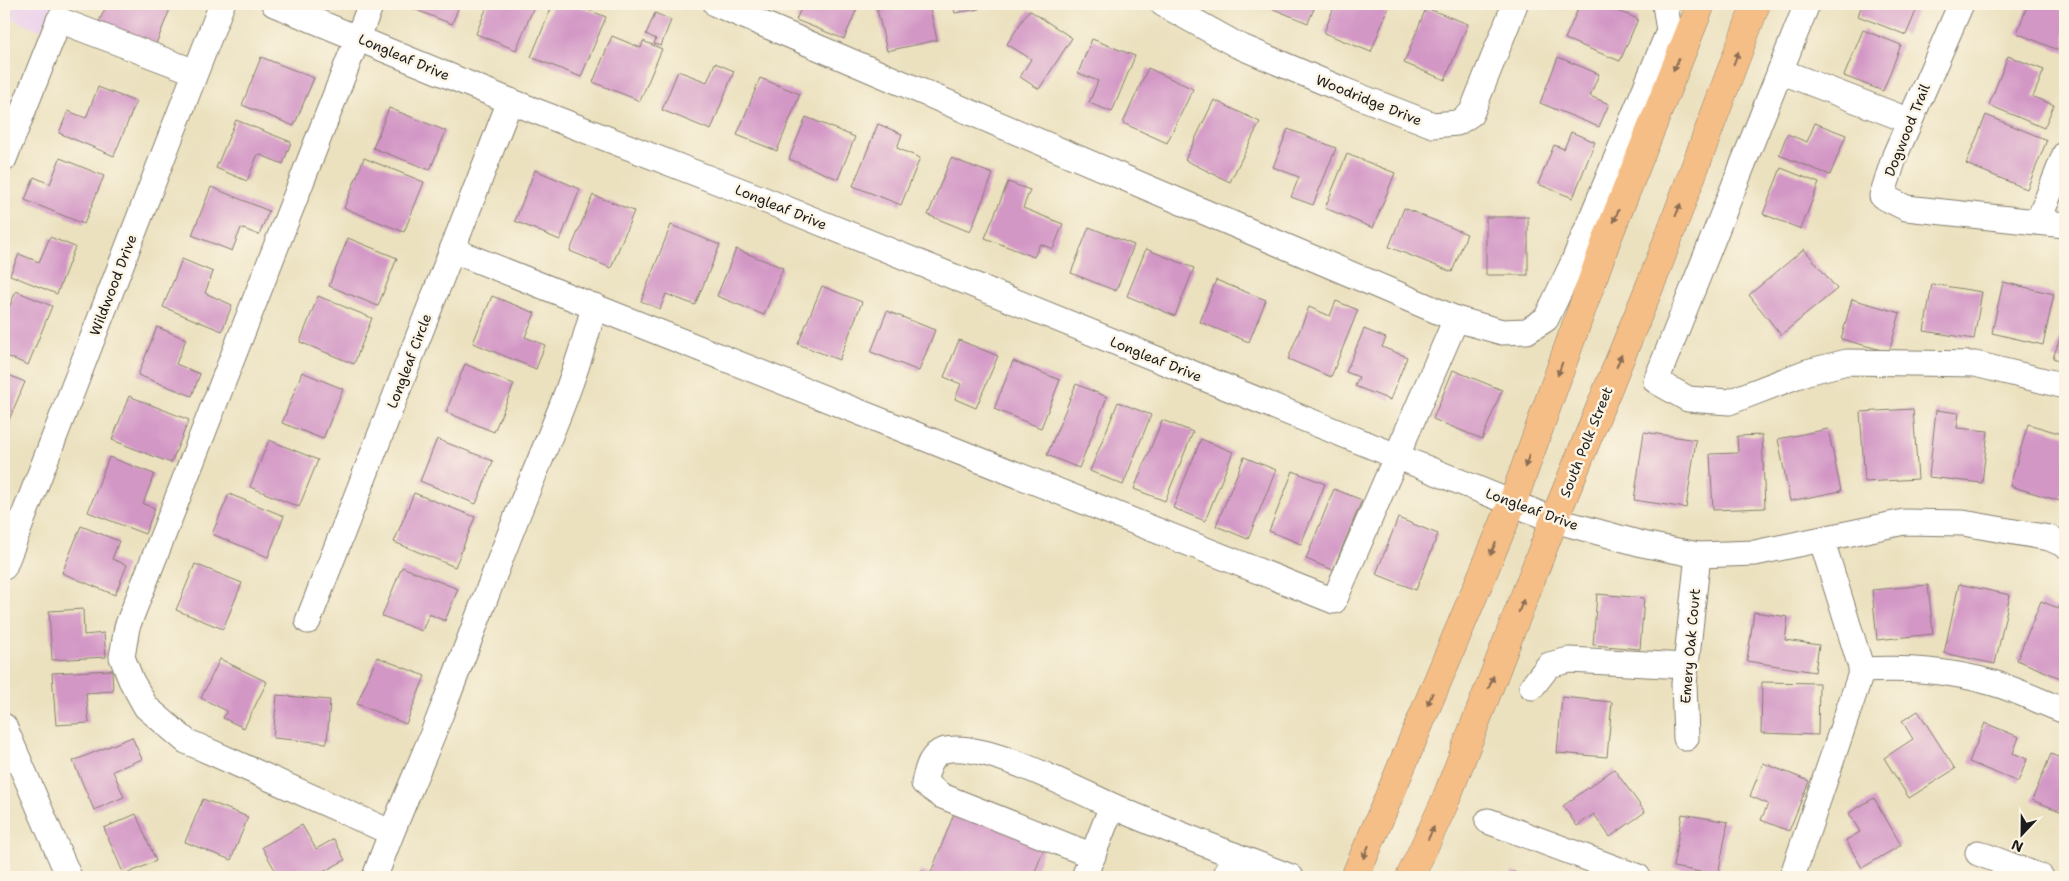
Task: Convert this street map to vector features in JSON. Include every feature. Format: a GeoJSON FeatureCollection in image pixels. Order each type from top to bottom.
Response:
{"type":"FeatureCollection","features":[{"type":"Feature","properties":{"kind":"main road"},"geometry":{"type":"LineString","coordinates":[[1355,877],[1512,504],[1607,239],[1701,4]]}},
{"type":"Feature","properties":{"kind":"main road","name":"South Polk Street"},"geometry":{"type":"LineString","coordinates":[[1410,877],[1444,804],[1554,520],[1656,271],[1756,4]]}},
{"type":"Feature","properties":{"kind":"street","name":"Wildwood Drive"},"geometry":{"type":"LineString","coordinates":[[4,567],[222,4]]}},
{"type":"Feature","properties":{"kind":"street","name":"Longleaf Drive"},"geometry":{"type":"LineString","coordinates":[[274,4],[510,101],[762,199],[1554,520],[1642,544],[1698,554],[1755,553],[1822,541],[1904,522],[1963,523],[2049,538],[2065,545]]}},
{"type":"Feature","properties":{"kind":"street"},"geometry":{"type":"LineString","coordinates":[[371,4],[127,627],[122,657],[146,707],[186,741],[390,832]]}},
{"type":"Feature","properties":{"kind":"street"},"geometry":{"type":"LineString","coordinates":[[716,4],[1456,319],[1502,332],[1527,331],[1546,319],[1573,263],[1669,31],[1665,4]]}},
{"type":"Feature","properties":{"kind":"street","name":"Woodridge Drive"},"geometry":{"type":"LineString","coordinates":[[1164,4],[1237,44],[1343,90],[1434,125],[1457,122],[1471,114],[1515,4]]}},
{"type":"Feature","properties":{"kind":"street"},"geometry":{"type":"LineString","coordinates":[[1807,4],[1656,381],[1688,399],[1729,402],[1807,372],[1848,362],[1857,362],[1975,364],[2065,386]]}},
{"type":"Feature","properties":{"kind":"street","name":"Dogwood Trail"},"geometry":{"type":"LineString","coordinates":[[1961,4],[1895,155],[1882,196],[1906,208],[2065,226]]}},
{"type":"Feature","properties":{"kind":"street"},"geometry":{"type":"LineString","coordinates":[[4,159],[59,20],[68,13],[195,72]]}},
{"type":"Feature","properties":{"kind":"street"},"geometry":{"type":"LineString","coordinates":[[1780,71],[1910,121]]}},
{"type":"Feature","properties":{"kind":"street","name":"Longleaf Circle"},"geometry":{"type":"LineString","coordinates":[[308,621],[510,101]]}},
{"type":"Feature","properties":{"kind":"street"},"geometry":{"type":"LineString","coordinates":[[2038,222],[2065,154]]}},
{"type":"Feature","properties":{"kind":"street"},"geometry":{"type":"LineString","coordinates":[[452,250],[1334,601],[1456,319]]}},
{"type":"Feature","properties":{"kind":"street"},"geometry":{"type":"LineString","coordinates":[[375,877],[390,832],[441,714],[486,594],[546,444],[588,332],[594,306]]}},
{"type":"Feature","properties":{"kind":"street"},"geometry":{"type":"LineString","coordinates":[[1792,877],[1862,670],[1822,541]]}},
{"type":"Feature","properties":{"kind":"street","name":"Emery Oak Court"},"geometry":{"type":"LineString","coordinates":[[1686,738],[1684,684],[1698,554]]}},
{"type":"Feature","properties":{"kind":"street"},"geometry":{"type":"LineString","coordinates":[[1532,688],[1550,665],[1569,660],[1686,666]]}},
{"type":"Feature","properties":{"kind":"street"},"geometry":{"type":"LineString","coordinates":[[1862,670],[1908,668],[1994,683],[2065,711]]}},
{"type":"Feature","properties":{"kind":"street"},"geometry":{"type":"LineString","coordinates":[[4,726],[11,759],[69,877]]}},
{"type":"Feature","properties":{"kind":"street"},"geometry":{"type":"LineString","coordinates":[[1112,806],[1088,867],[942,796],[924,783],[928,764],[944,750],[969,749],[1014,763],[1112,806],[1229,866],[1291,877]]}},
{"type":"Feature","properties":{"kind":"street"},"geometry":{"type":"LineString","coordinates":[[1488,821],[1638,877]]}},
{"type":"Feature","properties":{"kind":"street"},"geometry":{"type":"LineString","coordinates":[[1978,853],[2041,877]]}},
{"type":"Feature","properties":{"kind":"shaded area"},"geometry":{"type":"Polygon","coordinates":[[[4,4],[53,4],[42,31],[4,16],[4,4]]]}},
{"type":"Feature","properties":{"kind":"building"},"geometry":{"type":"Polygon","coordinates":[[[107,4],[123,7],[124,4],[172,4],[156,44],[99,22],[107,4]]]}},
{"type":"Feature","properties":{"kind":"building"},"geometry":{"type":"Polygon","coordinates":[[[401,4],[460,4],[452,24],[401,4]]]}},
{"type":"Feature","properties":{"kind":"building"},"geometry":{"type":"Polygon","coordinates":[[[488,4],[535,4],[516,50],[476,34],[488,4]]]}},
{"type":"Feature","properties":{"kind":"building"},"geometry":{"type":"Polygon","coordinates":[[[553,4],[573,4],[606,17],[581,77],[531,57],[553,4]]]}},
{"type":"Feature","properties":{"kind":"building"},"geometry":{"type":"Polygon","coordinates":[[[803,4],[859,4],[844,39],[796,20],[803,4]]]}},
{"type":"Feature","properties":{"kind":"building"},"geometry":{"type":"Polygon","coordinates":[[[899,4],[929,4],[937,40],[887,51],[877,9],[899,4]]]}},
{"type":"Feature","properties":{"kind":"building"},"geometry":{"type":"Polygon","coordinates":[[[953,4],[978,4],[979,9],[955,13],[953,4]]]}},
{"type":"Feature","properties":{"kind":"building"},"geometry":{"type":"Polygon","coordinates":[[[1261,4],[1316,4],[1308,23],[1261,4]]]}},
{"type":"Feature","properties":{"kind":"building"},"geometry":{"type":"Polygon","coordinates":[[[1335,4],[1390,4],[1371,52],[1324,33],[1335,4]]]}},
{"type":"Feature","properties":{"kind":"building"},"geometry":{"type":"Polygon","coordinates":[[[1580,4],[1600,4],[1638,19],[1620,61],[1565,39],[1580,4]]]}},
{"type":"Feature","properties":{"kind":"building"},"geometry":{"type":"Polygon","coordinates":[[[1862,4],[1919,4],[1906,35],[1858,16],[1862,4]]]}},
{"type":"Feature","properties":{"kind":"building"},"geometry":{"type":"Polygon","coordinates":[[[2028,4],[2065,4],[2065,53],[2017,33],[2028,4]]]}},
{"type":"Feature","properties":{"kind":"building"},"geometry":{"type":"Polygon","coordinates":[[[1426,8],[1468,24],[1445,80],[1404,63],[1426,8]]]}},
{"type":"Feature","properties":{"kind":"building"},"geometry":{"type":"Polygon","coordinates":[[[1029,10],[1072,38],[1039,89],[1020,77],[1031,59],[1007,44],[1029,10]]]}},
{"type":"Feature","properties":{"kind":"building"},"geometry":{"type":"Polygon","coordinates":[[[655,13],[671,20],[661,46],[654,44],[656,39],[646,34],[655,13]]]}},
{"type":"Feature","properties":{"kind":"building"},"geometry":{"type":"Polygon","coordinates":[[[1863,30],[1901,45],[1883,91],[1844,76],[1863,30]]]}},
{"type":"Feature","properties":{"kind":"building"},"geometry":{"type":"Polygon","coordinates":[[[612,36],[641,48],[643,41],[662,49],[640,101],[593,82],[612,36]]]}},
{"type":"Feature","properties":{"kind":"building"},"geometry":{"type":"Polygon","coordinates":[[[1092,39],[1135,56],[1112,112],[1089,103],[1098,81],[1078,73],[1092,39]]]}},
{"type":"Feature","properties":{"kind":"building"},"geometry":{"type":"Polygon","coordinates":[[[2008,56],[2044,70],[2033,97],[2054,105],[2044,128],[1989,105],[2008,56]]]}},
{"type":"Feature","properties":{"kind":"building"},"geometry":{"type":"Polygon","coordinates":[[[261,57],[314,78],[294,126],[242,105],[261,57]]]}},
{"type":"Feature","properties":{"kind":"building"},"geometry":{"type":"Polygon","coordinates":[[[1558,57],[1599,74],[1590,96],[1609,104],[1599,127],[1540,103],[1558,57]]]}},
{"type":"Feature","properties":{"kind":"building"},"geometry":{"type":"Polygon","coordinates":[[[715,63],[734,71],[711,130],[662,110],[678,71],[707,82],[715,63]]]}},
{"type":"Feature","properties":{"kind":"building"},"geometry":{"type":"Polygon","coordinates":[[[1148,68],[1193,89],[1167,143],[1123,123],[1148,68]]]}},
{"type":"Feature","properties":{"kind":"building"},"geometry":{"type":"Polygon","coordinates":[[[760,78],[800,94],[777,151],[737,135],[760,78]]]}},
{"type":"Feature","properties":{"kind":"building"},"geometry":{"type":"Polygon","coordinates":[[[98,87],[136,102],[114,156],[59,133],[68,111],[86,118],[98,87]]]}},
{"type":"Feature","properties":{"kind":"building"},"geometry":{"type":"Polygon","coordinates":[[[1214,100],[1260,122],[1230,182],[1185,160],[1214,100]]]}},
{"type":"Feature","properties":{"kind":"building"},"geometry":{"type":"Polygon","coordinates":[[[389,108],[446,131],[430,170],[373,148],[389,108]]]}},
{"type":"Feature","properties":{"kind":"building"},"geometry":{"type":"Polygon","coordinates":[[[1986,115],[2047,140],[2027,189],[1966,164],[1986,115]]]}},
{"type":"Feature","properties":{"kind":"building"},"geometry":{"type":"Polygon","coordinates":[[[806,117],[855,137],[838,179],[789,159],[806,117]]]}},
{"type":"Feature","properties":{"kind":"building"},"geometry":{"type":"Polygon","coordinates":[[[236,120],[291,142],[283,164],[258,154],[247,181],[216,168],[236,120]]]}},
{"type":"Feature","properties":{"kind":"building"},"geometry":{"type":"Polygon","coordinates":[[[1815,123],[1846,135],[1830,175],[1779,155],[1787,134],[1807,142],[1815,123]]]}},
{"type":"Feature","properties":{"kind":"building"},"geometry":{"type":"Polygon","coordinates":[[[878,124],[902,134],[897,148],[920,158],[901,205],[853,186],[878,124]]]}},
{"type":"Feature","properties":{"kind":"building"},"geometry":{"type":"Polygon","coordinates":[[[1288,129],[1336,148],[1313,205],[1291,197],[1299,177],[1273,167],[1288,129]]]}},
{"type":"Feature","properties":{"kind":"building"},"geometry":{"type":"Polygon","coordinates":[[[1571,132],[1595,142],[1573,198],[1538,184],[1554,145],[1564,149],[1571,132]]]}},
{"type":"Feature","properties":{"kind":"building"},"geometry":{"type":"Polygon","coordinates":[[[1347,154],[1395,173],[1373,228],[1325,208],[1347,154]]]}},
{"type":"Feature","properties":{"kind":"building"},"geometry":{"type":"Polygon","coordinates":[[[60,158],[104,176],[84,224],[25,200],[34,177],[50,184],[60,158]]]}},
{"type":"Feature","properties":{"kind":"building"},"geometry":{"type":"Polygon","coordinates":[[[364,158],[424,182],[404,232],[344,208],[364,158]]]}},
{"type":"Feature","properties":{"kind":"building"},"geometry":{"type":"Polygon","coordinates":[[[951,158],[993,174],[970,232],[928,215],[951,158]]]}},
{"type":"Feature","properties":{"kind":"building"},"geometry":{"type":"Polygon","coordinates":[[[1781,168],[1819,183],[1801,229],[1763,214],[1781,168]]]}},
{"type":"Feature","properties":{"kind":"building"},"geometry":{"type":"Polygon","coordinates":[[[535,170],[580,189],[560,240],[515,221],[535,170]]]}},
{"type":"Feature","properties":{"kind":"building"},"geometry":{"type":"Polygon","coordinates":[[[1008,182],[1030,190],[1023,208],[1063,224],[1053,249],[1040,244],[1034,257],[985,238],[1008,182]]]}},
{"type":"Feature","properties":{"kind":"building"},"geometry":{"type":"Polygon","coordinates":[[[211,187],[269,211],[259,235],[241,228],[232,251],[192,235],[211,187]]]}},
{"type":"Feature","properties":{"kind":"building"},"geometry":{"type":"Polygon","coordinates":[[[593,195],[634,211],[611,268],[570,251],[593,195]]]}},
{"type":"Feature","properties":{"kind":"building"},"geometry":{"type":"Polygon","coordinates":[[[1404,208],[1467,234],[1452,272],[1389,247],[1404,208]]]}},
{"type":"Feature","properties":{"kind":"building"},"geometry":{"type":"Polygon","coordinates":[[[1486,217],[1528,217],[1528,275],[1486,275],[1486,217]]]}},
{"type":"Feature","properties":{"kind":"building"},"geometry":{"type":"Polygon","coordinates":[[[671,225],[720,245],[695,305],[666,294],[660,309],[641,301],[671,225]]]}},
{"type":"Feature","properties":{"kind":"building"},"geometry":{"type":"Polygon","coordinates":[[[1089,227],[1134,245],[1116,291],[1071,273],[1089,227]]]}},
{"type":"Feature","properties":{"kind":"building"},"geometry":{"type":"Polygon","coordinates":[[[50,237],[75,247],[57,294],[10,275],[19,254],[39,262],[50,237]]]}},
{"type":"Feature","properties":{"kind":"building"},"geometry":{"type":"Polygon","coordinates":[[[348,238],[397,258],[378,306],[329,286],[348,238]]]}},
{"type":"Feature","properties":{"kind":"building"},"geometry":{"type":"Polygon","coordinates":[[[736,249],[783,268],[764,315],[717,296],[736,249]]]}},
{"type":"Feature","properties":{"kind":"building"},"geometry":{"type":"Polygon","coordinates":[[[1146,249],[1194,268],[1175,316],[1127,296],[1146,249]]]}},
{"type":"Feature","properties":{"kind":"building"},"geometry":{"type":"Polygon","coordinates":[[[1804,249],[1837,289],[1781,335],[1749,295],[1804,249]]]}},
{"type":"Feature","properties":{"kind":"building"},"geometry":{"type":"Polygon","coordinates":[[[182,259],[213,272],[205,293],[232,305],[222,331],[163,307],[182,259]]]}},
{"type":"Feature","properties":{"kind":"building"},"geometry":{"type":"Polygon","coordinates":[[[1216,280],[1266,300],[1249,342],[1200,322],[1216,280]]]}},
{"type":"Feature","properties":{"kind":"building"},"geometry":{"type":"Polygon","coordinates":[[[2003,282],[2054,294],[2043,345],[1992,333],[2003,282]]]}},
{"type":"Feature","properties":{"kind":"building"},"geometry":{"type":"Polygon","coordinates":[[[1932,284],[1982,292],[1974,339],[1924,331],[1932,284]]]}},
{"type":"Feature","properties":{"kind":"building"},"geometry":{"type":"Polygon","coordinates":[[[822,286],[862,302],[839,360],[798,344],[822,286]]]}},
{"type":"Feature","properties":{"kind":"building"},"geometry":{"type":"Polygon","coordinates":[[[16,291],[52,306],[28,365],[4,355],[4,320],[16,291]]]}},
{"type":"Feature","properties":{"kind":"building"},"geometry":{"type":"Polygon","coordinates":[[[318,296],[372,318],[354,364],[300,342],[318,296]]]}},
{"type":"Feature","properties":{"kind":"building"},"geometry":{"type":"Polygon","coordinates":[[[492,296],[535,313],[525,337],[545,345],[536,369],[473,343],[492,296]]]}},
{"type":"Feature","properties":{"kind":"building"},"geometry":{"type":"Polygon","coordinates":[[[1852,299],[1900,313],[1889,352],[1841,339],[1852,299]]]}},
{"type":"Feature","properties":{"kind":"building"},"geometry":{"type":"Polygon","coordinates":[[[1336,301],[1358,310],[1331,377],[1288,359],[1309,307],[1330,316],[1336,301]]]}},
{"type":"Feature","properties":{"kind":"building"},"geometry":{"type":"Polygon","coordinates":[[[887,311],[935,330],[919,371],[871,352],[887,311]]]}},
{"type":"Feature","properties":{"kind":"building"},"geometry":{"type":"Polygon","coordinates":[[[2065,324],[2065,362],[2053,358],[2065,324]]]}},
{"type":"Feature","properties":{"kind":"building"},"geometry":{"type":"Polygon","coordinates":[[[157,327],[186,339],[176,364],[200,374],[192,396],[138,375],[157,327]]]}},
{"type":"Feature","properties":{"kind":"building"},"geometry":{"type":"Polygon","coordinates":[[[1364,329],[1386,338],[1382,347],[1407,357],[1390,400],[1355,386],[1359,377],[1346,372],[1364,329]]]}},
{"type":"Feature","properties":{"kind":"building"},"geometry":{"type":"Polygon","coordinates":[[[959,340],[998,356],[976,408],[955,399],[961,384],[944,377],[959,340]]]}},
{"type":"Feature","properties":{"kind":"building"},"geometry":{"type":"Polygon","coordinates":[[[1013,361],[1060,380],[1041,428],[994,409],[1013,361]]]}},
{"type":"Feature","properties":{"kind":"building"},"geometry":{"type":"Polygon","coordinates":[[[465,364],[514,384],[494,432],[446,412],[465,364]]]}},
{"type":"Feature","properties":{"kind":"building"},"geometry":{"type":"Polygon","coordinates":[[[1453,370],[1502,390],[1482,439],[1433,419],[1453,370]]]}},
{"type":"Feature","properties":{"kind":"building"},"geometry":{"type":"Polygon","coordinates":[[[302,372],[343,389],[323,439],[282,423],[302,372]]]}},
{"type":"Feature","properties":{"kind":"building"},"geometry":{"type":"Polygon","coordinates":[[[4,373],[25,382],[6,427],[4,426],[4,373]]]}},
{"type":"Feature","properties":{"kind":"building"},"geometry":{"type":"Polygon","coordinates":[[[1076,384],[1107,397],[1079,468],[1047,455],[1076,384]]]}},
{"type":"Feature","properties":{"kind":"building"},"geometry":{"type":"Polygon","coordinates":[[[129,396],[189,420],[171,463],[112,440],[129,396]]]}},
{"type":"Feature","properties":{"kind":"building"},"geometry":{"type":"Polygon","coordinates":[[[1118,402],[1151,415],[1123,485],[1090,471],[1118,402]]]}},
{"type":"Feature","properties":{"kind":"building"},"geometry":{"type":"Polygon","coordinates":[[[1913,409],[1918,479],[1865,482],[1860,412],[1913,409]]]}},
{"type":"Feature","properties":{"kind":"building"},"geometry":{"type":"Polygon","coordinates":[[[1936,410],[1959,413],[1957,428],[1988,431],[1982,483],[1929,477],[1936,410]]]}},
{"type":"Feature","properties":{"kind":"building"},"geometry":{"type":"Polygon","coordinates":[[[1162,420],[1193,432],[1165,501],[1134,489],[1162,420]]]}},
{"type":"Feature","properties":{"kind":"building"},"geometry":{"type":"Polygon","coordinates":[[[2028,424],[2065,435],[2065,483],[2060,501],[2010,486],[2028,424]]]}},
{"type":"Feature","properties":{"kind":"building"},"geometry":{"type":"Polygon","coordinates":[[[1828,429],[1841,491],[1790,501],[1778,439],[1828,429]]]}},
{"type":"Feature","properties":{"kind":"building"},"geometry":{"type":"Polygon","coordinates":[[[1644,432],[1696,440],[1686,508],[1634,500],[1644,432]]]}},
{"type":"Feature","properties":{"kind":"building"},"geometry":{"type":"Polygon","coordinates":[[[1762,435],[1765,508],[1713,510],[1710,454],[1738,453],[1737,436],[1762,435]]]}},
{"type":"Feature","properties":{"kind":"building"},"geometry":{"type":"Polygon","coordinates":[[[437,439],[493,461],[476,504],[420,481],[437,439]]]}},
{"type":"Feature","properties":{"kind":"building"},"geometry":{"type":"Polygon","coordinates":[[[1201,439],[1233,452],[1205,521],[1173,508],[1201,439]]]}},
{"type":"Feature","properties":{"kind":"building"},"geometry":{"type":"Polygon","coordinates":[[[269,440],[318,460],[299,507],[250,487],[269,440]]]}},
{"type":"Feature","properties":{"kind":"building"},"geometry":{"type":"Polygon","coordinates":[[[109,457],[154,474],[143,504],[155,508],[145,534],[88,512],[109,457]]]}},
{"type":"Feature","properties":{"kind":"building"},"geometry":{"type":"Polygon","coordinates":[[[1244,457],[1276,470],[1248,539],[1216,526],[1244,457]]]}},
{"type":"Feature","properties":{"kind":"building"},"geometry":{"type":"Polygon","coordinates":[[[1293,471],[1325,484],[1301,544],[1269,531],[1293,471]]]}},
{"type":"Feature","properties":{"kind":"building"},"geometry":{"type":"Polygon","coordinates":[[[1334,489],[1362,500],[1333,570],[1306,559],[1334,489]]]}},
{"type":"Feature","properties":{"kind":"building"},"geometry":{"type":"Polygon","coordinates":[[[414,493],[475,517],[455,567],[394,542],[414,493]]]}},
{"type":"Feature","properties":{"kind":"building"},"geometry":{"type":"Polygon","coordinates":[[[229,494],[284,516],[268,557],[212,534],[229,494]]]}},
{"type":"Feature","properties":{"kind":"building"},"geometry":{"type":"Polygon","coordinates":[[[1398,518],[1438,534],[1416,590],[1376,574],[1398,518]]]}},
{"type":"Feature","properties":{"kind":"building"},"geometry":{"type":"Polygon","coordinates":[[[81,526],[119,541],[112,559],[127,565],[115,595],[62,573],[81,526]]]}},
{"type":"Feature","properties":{"kind":"building"},"geometry":{"type":"Polygon","coordinates":[[[195,564],[242,583],[223,629],[176,610],[195,564]]]}},
{"type":"Feature","properties":{"kind":"building"},"geometry":{"type":"Polygon","coordinates":[[[402,567],[458,589],[445,621],[429,614],[422,631],[382,616],[402,567]]]}},
{"type":"Feature","properties":{"kind":"building"},"geometry":{"type":"Polygon","coordinates":[[[1959,584],[2010,595],[1995,664],[1944,653],[1959,584]]]}},
{"type":"Feature","properties":{"kind":"building"},"geometry":{"type":"Polygon","coordinates":[[[1928,585],[1933,634],[1877,640],[1872,590],[1928,585]]]}},
{"type":"Feature","properties":{"kind":"building"},"geometry":{"type":"Polygon","coordinates":[[[1597,594],[1644,598],[1640,649],[1593,645],[1597,594]]]}},
{"type":"Feature","properties":{"kind":"building"},"geometry":{"type":"Polygon","coordinates":[[[2041,601],[2065,611],[2065,680],[2017,660],[2041,601]]]}},
{"type":"Feature","properties":{"kind":"building"},"geometry":{"type":"Polygon","coordinates":[[[83,609],[84,635],[104,633],[106,657],[52,660],[49,611],[83,609]]]}},
{"type":"Feature","properties":{"kind":"building"},"geometry":{"type":"Polygon","coordinates":[[[1754,612],[1788,617],[1785,640],[1819,645],[1815,672],[1747,661],[1754,612]]]}},
{"type":"Feature","properties":{"kind":"building"},"geometry":{"type":"Polygon","coordinates":[[[377,657],[425,676],[406,724],[357,704],[377,657]]]}},
{"type":"Feature","properties":{"kind":"building"},"geometry":{"type":"Polygon","coordinates":[[[220,659],[267,682],[244,728],[223,718],[227,711],[201,698],[220,659]]]}},
{"type":"Feature","properties":{"kind":"building"},"geometry":{"type":"Polygon","coordinates":[[[112,670],[113,691],[86,693],[89,723],[56,725],[52,673],[112,670]]]}},
{"type":"Feature","properties":{"kind":"building"},"geometry":{"type":"Polygon","coordinates":[[[1762,682],[1819,683],[1818,735],[1761,733],[1762,682]]]}},
{"type":"Feature","properties":{"kind":"building"},"geometry":{"type":"Polygon","coordinates":[[[277,695],[330,700],[327,743],[273,738],[277,695]]]}},
{"type":"Feature","properties":{"kind":"building"},"geometry":{"type":"Polygon","coordinates":[[[1562,697],[1612,702],[1607,757],[1557,753],[1562,697]]]}},
{"type":"Feature","properties":{"kind":"building"},"geometry":{"type":"Polygon","coordinates":[[[1918,711],[1955,769],[1909,798],[1884,758],[1913,739],[1902,721],[1918,711]]]}},
{"type":"Feature","properties":{"kind":"building"},"geometry":{"type":"Polygon","coordinates":[[[1985,723],[2019,737],[2013,753],[2027,759],[2018,782],[1969,762],[1985,723]]]}},
{"type":"Feature","properties":{"kind":"building"},"geometry":{"type":"Polygon","coordinates":[[[132,737],[142,759],[113,771],[124,797],[94,810],[73,761],[132,737]]]}},
{"type":"Feature","properties":{"kind":"building"},"geometry":{"type":"Polygon","coordinates":[[[2051,754],[2065,760],[2065,813],[2032,800],[2051,754]]]}},
{"type":"Feature","properties":{"kind":"building"},"geometry":{"type":"Polygon","coordinates":[[[1763,763],[1809,781],[1789,831],[1761,820],[1768,804],[1750,796],[1763,763]]]}},
{"type":"Feature","properties":{"kind":"building"},"geometry":{"type":"Polygon","coordinates":[[[1614,769],[1645,812],[1610,837],[1594,814],[1577,826],[1563,806],[1614,769]]]}},
{"type":"Feature","properties":{"kind":"building"},"geometry":{"type":"Polygon","coordinates":[[[1874,798],[1901,845],[1862,868],[1846,840],[1860,832],[1849,813],[1874,798]]]}},
{"type":"Feature","properties":{"kind":"building"},"geometry":{"type":"Polygon","coordinates":[[[203,799],[248,817],[231,860],[185,842],[203,799]]]}},
{"type":"Feature","properties":{"kind":"building"},"geometry":{"type":"Polygon","coordinates":[[[955,811],[1045,846],[1033,877],[918,877],[921,871],[930,875],[955,811]]]}},
{"type":"Feature","properties":{"kind":"building"},"geometry":{"type":"Polygon","coordinates":[[[136,814],[156,861],[124,875],[104,828],[136,814]]]}},
{"type":"Feature","properties":{"kind":"building"},"geometry":{"type":"Polygon","coordinates":[[[1682,814],[1728,822],[1718,875],[1673,867],[1682,814]]]}},
{"type":"Feature","properties":{"kind":"building"},"geometry":{"type":"Polygon","coordinates":[[[302,825],[316,849],[334,839],[345,860],[314,877],[279,877],[262,847],[302,825]]]}},
{"type":"Feature","properties":{"kind":"building"},"geometry":{"type":"Polygon","coordinates":[[[1513,872],[1527,877],[1511,877],[1513,872]]]}}]}
